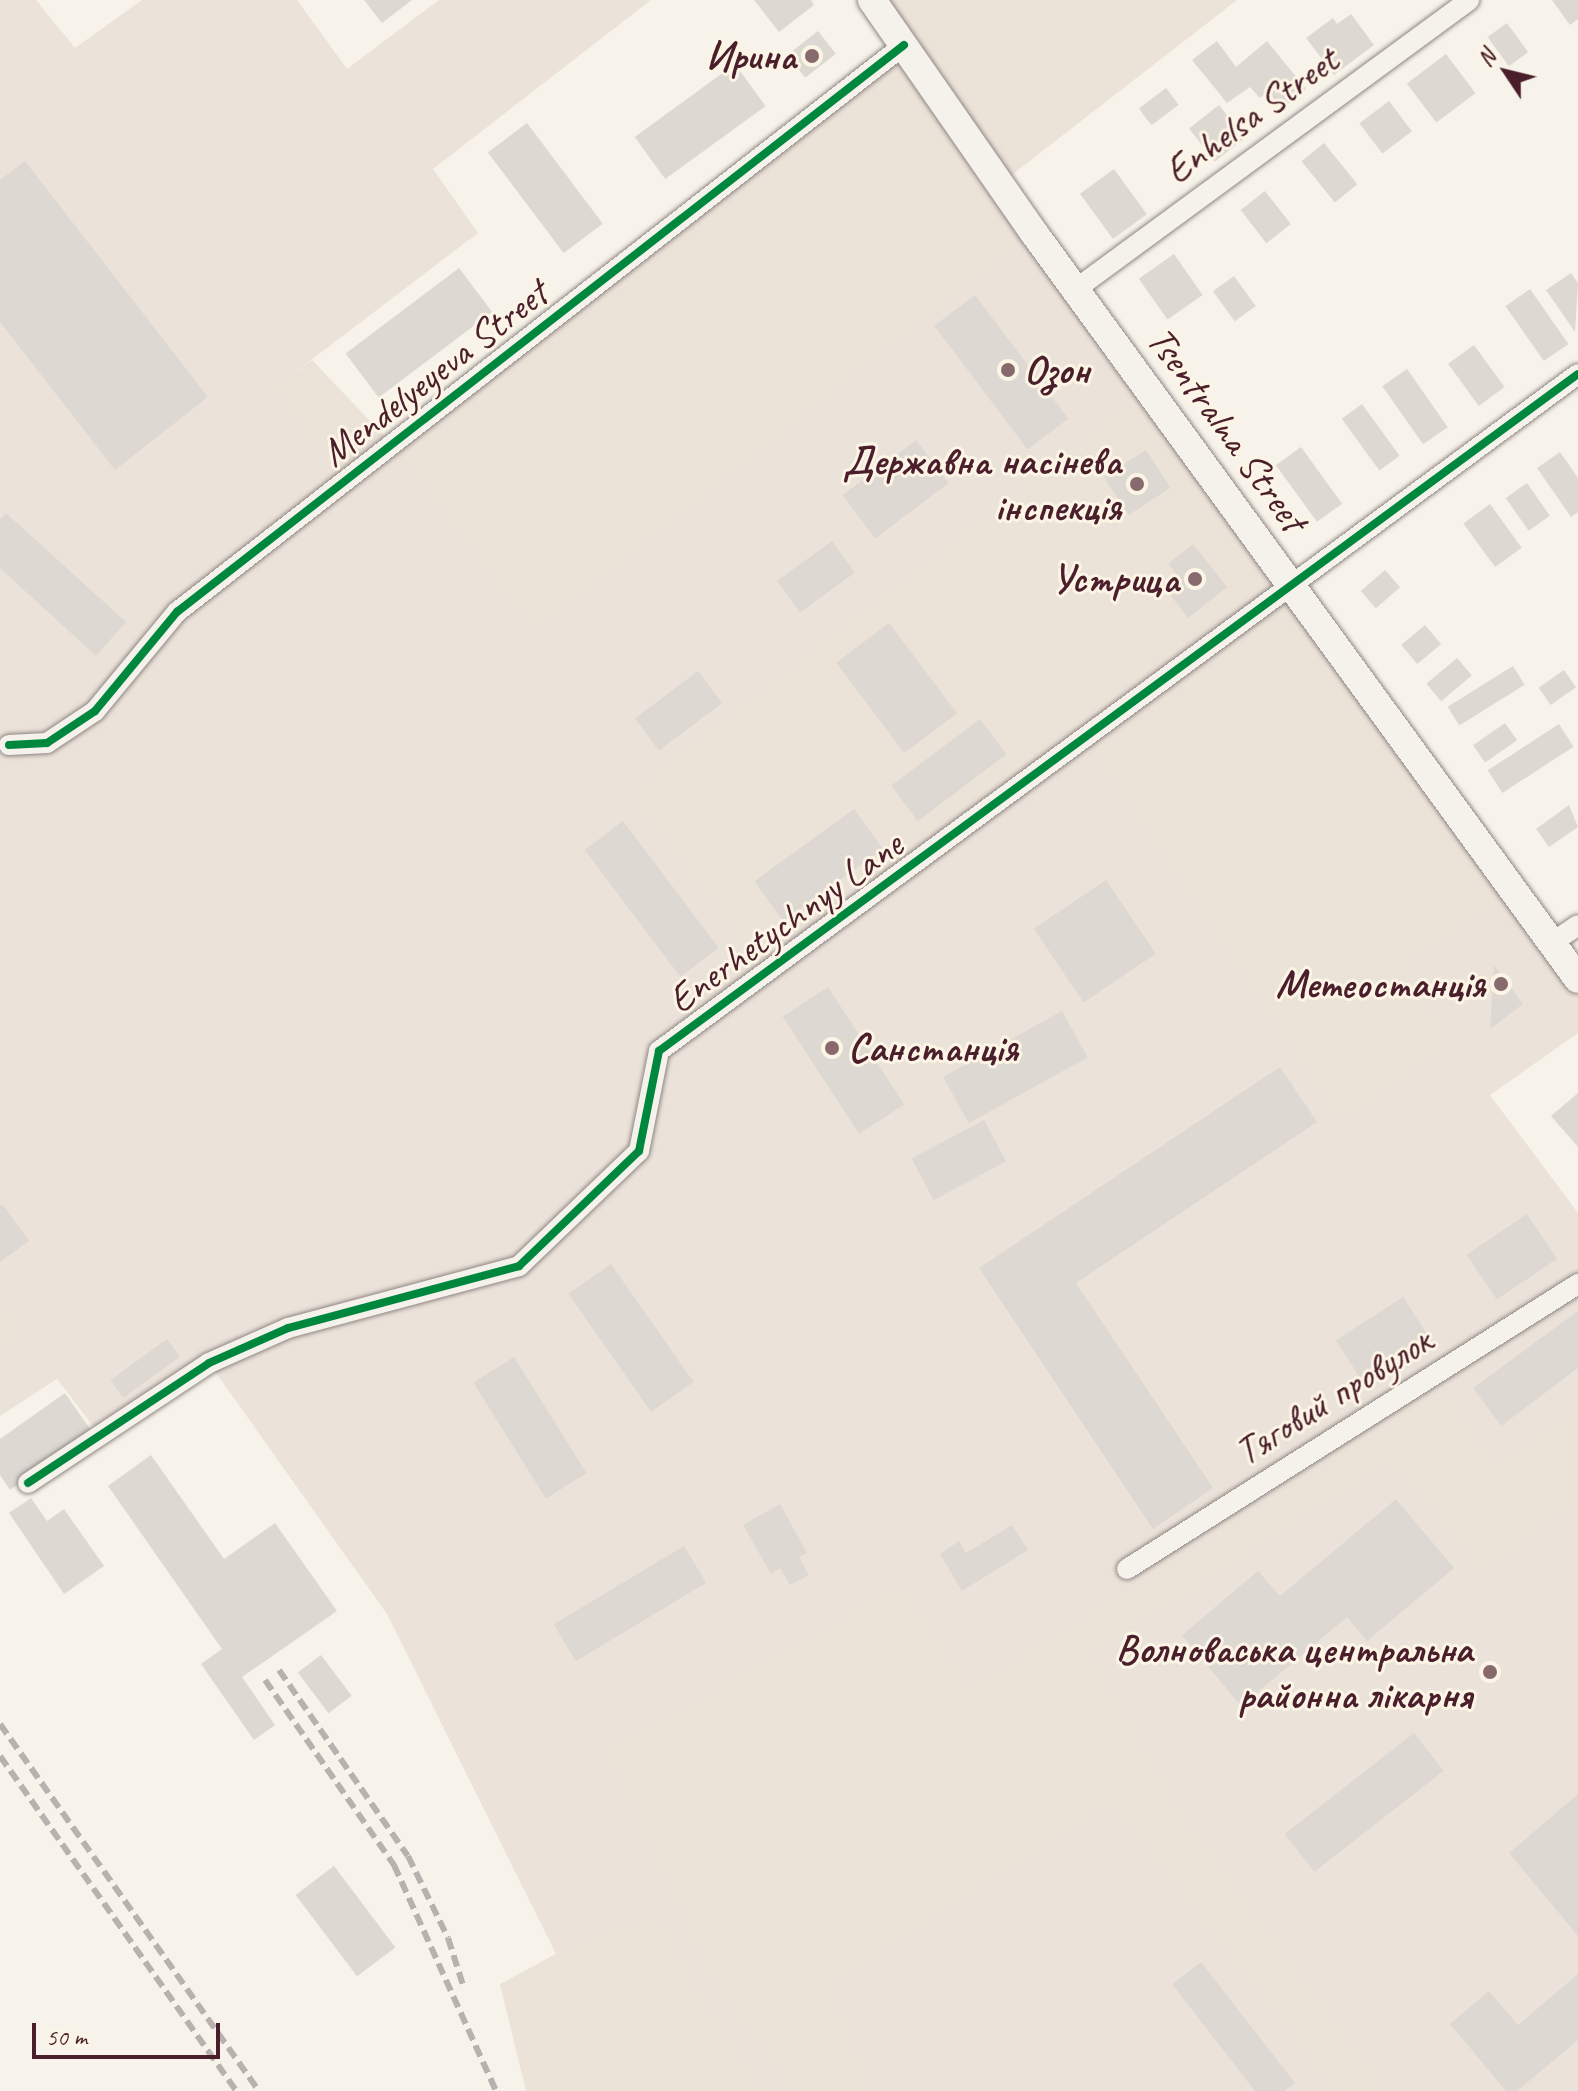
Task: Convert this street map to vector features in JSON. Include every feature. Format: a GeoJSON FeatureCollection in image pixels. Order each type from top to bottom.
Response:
{"type":"FeatureCollection","features":[{"type":"Feature","properties":{"kind":"main road","name":"Tsentralna Street"},"geometry":{"type":"LineString","coordinates":[[872,0],[1290,586],[1578,979]]}},
{"type":"Feature","properties":{"kind":"street","name":"Enhelsa Street"},"geometry":{"type":"LineString","coordinates":[[1076,289],[1469,0]]}},
{"type":"Feature","properties":{"kind":"street","name":"Mendelyeyeva Street"},"geometry":{"type":"LineString","coordinates":[[9,745],[47,743],[95,711],[177,612],[904,45]]}},
{"type":"Feature","properties":{"kind":"street","name":"Enerhetychnyy Lane"},"geometry":{"type":"LineString","coordinates":[[28,1483],[209,1363],[288,1328],[519,1266],[639,1151],[659,1051],[1578,374]]}},
{"type":"Feature","properties":{"kind":"street"},"geometry":{"type":"LineString","coordinates":[[1553,942],[1578,925]]}},
{"type":"Feature","properties":{"kind":"street","name":"Тяговий провулок"},"geometry":{"type":"LineString","coordinates":[[1127,1569],[1578,1284]]}},
{"type":"Feature","properties":{"kind":"shaded area"},"geometry":{"type":"Polygon","coordinates":[[[0,0],[36,0],[75,48],[142,0],[297,0],[347,69],[439,0],[651,0],[433,169],[478,233],[273,389],[392,444],[534,632],[1034,233],[1149,388],[1085,739],[1402,968],[1515,891],[1578,979],[1578,1033],[1490,1095],[1578,1213],[1578,2091],[768,2091],[692,1981],[662,1912],[556,1954],[387,1614],[209,1363],[100,1435],[57,1379],[0,1416],[0,0]]]}},
{"type":"Feature","properties":{"kind":"shaded area"},"geometry":{"type":"Polygon","coordinates":[[[872,0],[1237,0],[1000,184],[1034,233],[534,633],[392,445],[342,484],[273,389],[312,360],[392,444],[904,45],[872,0]]]}},
{"type":"Feature","properties":{"kind":"shaded area"},"geometry":{"type":"Polygon","coordinates":[[[1149,388],[1515,891],[1402,968],[1452,1044],[1342,1123],[1085,739],[765,973],[629,792],[1149,388]]]}},
{"type":"Feature","properties":{"kind":"shaded area"},"geometry":{"type":"Polygon","coordinates":[[[0,1297],[28,1336],[0,1355],[0,1297]]]}},
{"type":"Feature","properties":{"kind":"shaded area"},"geometry":{"type":"Polygon","coordinates":[[[1442,1389],[1496,1466],[1578,1410],[1578,1498],[1484,1574],[1391,1462],[1093,1655],[1187,1818],[1389,2091],[1333,2091],[1110,1803],[832,1987],[875,2091],[789,2091],[708,1974],[604,1751],[901,1584],[972,1687],[1442,1389]]]}},
{"type":"Feature","properties":{"kind":"shaded area"},"geometry":{"type":"Polygon","coordinates":[[[662,1911],[692,1981],[768,2091],[526,2091],[500,1984],[556,1954],[662,1911]]]}},
{"type":"Feature","properties":{"kind":"building"},"geometry":{"type":"Polygon","coordinates":[[[364,0],[412,0],[382,23],[364,0]]]}},
{"type":"Feature","properties":{"kind":"building"},"geometry":{"type":"Polygon","coordinates":[[[754,0],[811,0],[814,5],[779,32],[754,0]]]}},
{"type":"Feature","properties":{"kind":"building"},"geometry":{"type":"Polygon","coordinates":[[[1552,0],[1578,0],[1578,19],[1570,25],[1552,0]]]}},
{"type":"Feature","properties":{"kind":"building"},"geometry":{"type":"Polygon","coordinates":[[[1351,14],[1374,45],[1334,75],[1306,38],[1333,18],[1337,24],[1351,14]]]}},
{"type":"Feature","properties":{"kind":"building"},"geometry":{"type":"Polygon","coordinates":[[[1507,23],[1528,52],[1509,66],[1488,37],[1507,23]]]}},
{"type":"Feature","properties":{"kind":"building"},"geometry":{"type":"Polygon","coordinates":[[[818,31],[836,54],[805,78],[787,55],[818,31]]]}},
{"type":"Feature","properties":{"kind":"building"},"geometry":{"type":"Polygon","coordinates":[[[1217,41],[1236,67],[1267,41],[1306,89],[1282,109],[1268,91],[1260,98],[1250,87],[1227,103],[1192,60],[1217,41]]]}},
{"type":"Feature","properties":{"kind":"building"},"geometry":{"type":"Polygon","coordinates":[[[1446,54],[1475,93],[1436,123],[1407,83],[1446,54]]]}},
{"type":"Feature","properties":{"kind":"building"},"geometry":{"type":"Polygon","coordinates":[[[735,64],[766,106],[665,179],[635,137],[735,64]]]}},
{"type":"Feature","properties":{"kind":"building"},"geometry":{"type":"Polygon","coordinates":[[[1166,88],[1179,105],[1151,125],[1139,108],[1166,88]]]}},
{"type":"Feature","properties":{"kind":"building"},"geometry":{"type":"Polygon","coordinates":[[[1389,101],[1412,131],[1382,154],[1359,123],[1389,101]]]}},
{"type":"Feature","properties":{"kind":"building"},"geometry":{"type":"Polygon","coordinates":[[[1219,105],[1245,138],[1215,161],[1189,128],[1219,105]]]}},
{"type":"Feature","properties":{"kind":"building"},"geometry":{"type":"Polygon","coordinates":[[[527,123],[603,224],[564,253],[488,152],[527,123]]]}},
{"type":"Feature","properties":{"kind":"building"},"geometry":{"type":"Polygon","coordinates":[[[1324,143],[1357,184],[1335,202],[1301,161],[1324,143]]]}},
{"type":"Feature","properties":{"kind":"building"},"geometry":{"type":"Polygon","coordinates":[[[25,161],[208,397],[115,470],[0,322],[0,180],[25,161]]]}},
{"type":"Feature","properties":{"kind":"building"},"geometry":{"type":"Polygon","coordinates":[[[1114,169],[1147,214],[1113,239],[1080,194],[1114,169]]]}},
{"type":"Feature","properties":{"kind":"building"},"geometry":{"type":"Polygon","coordinates":[[[1265,191],[1291,224],[1266,243],[1241,210],[1265,191]]]}},
{"type":"Feature","properties":{"kind":"building"},"geometry":{"type":"Polygon","coordinates":[[[1174,254],[1203,295],[1167,320],[1139,279],[1174,254]]]}},
{"type":"Feature","properties":{"kind":"building"},"geometry":{"type":"Polygon","coordinates":[[[459,268],[492,312],[379,397],[346,353],[459,268]]]}},
{"type":"Feature","properties":{"kind":"building"},"geometry":{"type":"Polygon","coordinates":[[[1571,273],[1578,283],[1575,332],[1546,290],[1571,273]]]}},
{"type":"Feature","properties":{"kind":"building"},"geometry":{"type":"Polygon","coordinates":[[[1234,276],[1256,306],[1235,321],[1213,291],[1234,276]]]}},
{"type":"Feature","properties":{"kind":"building"},"geometry":{"type":"Polygon","coordinates":[[[1530,289],[1568,344],[1544,361],[1505,306],[1530,289]]]}},
{"type":"Feature","properties":{"kind":"building"},"geometry":{"type":"Polygon","coordinates":[[[975,295],[1068,419],[1028,449],[934,326],[975,295]]]}},
{"type":"Feature","properties":{"kind":"building"},"geometry":{"type":"Polygon","coordinates":[[[1474,345],[1505,387],[1479,406],[1448,364],[1474,345]]]}},
{"type":"Feature","properties":{"kind":"building"},"geometry":{"type":"Polygon","coordinates":[[[1407,369],[1448,427],[1423,444],[1382,386],[1407,369]]]}},
{"type":"Feature","properties":{"kind":"building"},"geometry":{"type":"Polygon","coordinates":[[[1362,404],[1400,456],[1379,470],[1342,419],[1362,404]]]}},
{"type":"Feature","properties":{"kind":"building"},"geometry":{"type":"Polygon","coordinates":[[[916,440],[948,483],[875,538],[843,495],[916,440]]]}},
{"type":"Feature","properties":{"kind":"building"},"geometry":{"type":"Polygon","coordinates":[[[1301,447],[1342,504],[1317,522],[1276,465],[1301,447]]]}},
{"type":"Feature","properties":{"kind":"building"},"geometry":{"type":"Polygon","coordinates":[[[1146,450],[1171,488],[1129,515],[1104,477],[1146,450]]]}},
{"type":"Feature","properties":{"kind":"building"},"geometry":{"type":"Polygon","coordinates":[[[1560,452],[1578,478],[1578,512],[1571,517],[1537,468],[1560,452]]]}},
{"type":"Feature","properties":{"kind":"building"},"geometry":{"type":"Polygon","coordinates":[[[1527,483],[1550,516],[1529,531],[1506,498],[1527,483]]]}},
{"type":"Feature","properties":{"kind":"building"},"geometry":{"type":"Polygon","coordinates":[[[1490,504],[1522,548],[1495,567],[1463,523],[1490,504]]]}},
{"type":"Feature","properties":{"kind":"building"},"geometry":{"type":"Polygon","coordinates":[[[6,513],[126,622],[96,656],[0,568],[0,519],[6,513]]]}},
{"type":"Feature","properties":{"kind":"building"},"geometry":{"type":"Polygon","coordinates":[[[832,541],[855,573],[800,613],[777,581],[832,541]]]}},
{"type":"Feature","properties":{"kind":"building","name":"Устрица"},"geometry":{"type":"Polygon","coordinates":[[[1193,544],[1227,587],[1188,618],[1162,584],[1176,573],[1168,564],[1193,544]]]}},
{"type":"Feature","properties":{"kind":"building"},"geometry":{"type":"Polygon","coordinates":[[[1385,570],[1400,587],[1376,608],[1361,591],[1385,570]]]}},
{"type":"Feature","properties":{"kind":"building"},"geometry":{"type":"Polygon","coordinates":[[[889,623],[957,713],[904,753],[836,663],[889,623]]]}},
{"type":"Feature","properties":{"kind":"building"},"geometry":{"type":"Polygon","coordinates":[[[1425,625],[1441,644],[1417,664],[1401,645],[1425,625]]]}},
{"type":"Feature","properties":{"kind":"building"},"geometry":{"type":"Polygon","coordinates":[[[1457,658],[1472,676],[1441,701],[1426,684],[1457,658]]]}},
{"type":"Feature","properties":{"kind":"building"},"geometry":{"type":"Polygon","coordinates":[[[1513,666],[1525,685],[1459,725],[1448,707],[1513,666]]]}},
{"type":"Feature","properties":{"kind":"building"},"geometry":{"type":"Polygon","coordinates":[[[1564,670],[1576,687],[1551,705],[1539,688],[1564,670]]]}},
{"type":"Feature","properties":{"kind":"building"},"geometry":{"type":"Polygon","coordinates":[[[698,671],[722,703],[659,750],[635,719],[698,671]]]}},
{"type":"Feature","properties":{"kind":"building"},"geometry":{"type":"Polygon","coordinates":[[[980,719],[1006,754],[918,821],[891,786],[980,719]]]}},
{"type":"Feature","properties":{"kind":"building"},"geometry":{"type":"Polygon","coordinates":[[[1505,723],[1517,740],[1485,763],[1473,745],[1505,723]]]}},
{"type":"Feature","properties":{"kind":"building"},"geometry":{"type":"Polygon","coordinates":[[[1559,724],[1574,747],[1502,793],[1488,770],[1559,724]]]}},
{"type":"Feature","properties":{"kind":"building"},"geometry":{"type":"Polygon","coordinates":[[[1569,805],[1578,827],[1549,847],[1536,829],[1569,805]]]}},
{"type":"Feature","properties":{"kind":"building"},"geometry":{"type":"Polygon","coordinates":[[[854,809],[883,849],[783,921],[754,881],[854,809]]]}},
{"type":"Feature","properties":{"kind":"building"},"geometry":{"type":"Polygon","coordinates":[[[623,821],[719,948],[680,977],[585,850],[623,821]]]}},
{"type":"Feature","properties":{"kind":"building"},"geometry":{"type":"Polygon","coordinates":[[[1106,880],[1156,954],[1084,1002],[1034,929],[1106,880]]]}},
{"type":"Feature","properties":{"kind":"building","name":"Метеостанція"},"geometry":{"type":"Polygon","coordinates":[[[1494,965],[1523,1004],[1490,1029],[1494,965]]]}},
{"type":"Feature","properties":{"kind":"building"},"geometry":{"type":"Polygon","coordinates":[[[828,987],[904,1104],[859,1134],[783,1016],[828,987]]]}},
{"type":"Feature","properties":{"kind":"building"},"geometry":{"type":"Polygon","coordinates":[[[1062,1011],[1088,1057],[969,1123],[943,1077],[1062,1011]]]}},
{"type":"Feature","properties":{"kind":"building"},"geometry":{"type":"Polygon","coordinates":[[[1280,1067],[1317,1122],[1076,1283],[1213,1488],[1153,1529],[979,1268],[1280,1067]]]}},
{"type":"Feature","properties":{"kind":"building"},"geometry":{"type":"Polygon","coordinates":[[[1578,1093],[1578,1147],[1551,1116],[1578,1093]]]}},
{"type":"Feature","properties":{"kind":"building"},"geometry":{"type":"Polygon","coordinates":[[[984,1120],[1006,1161],[934,1200],[912,1158],[984,1120]]]}},
{"type":"Feature","properties":{"kind":"building"},"geometry":{"type":"Polygon","coordinates":[[[3,1205],[29,1241],[0,1262],[0,1206],[3,1205]]]}},
{"type":"Feature","properties":{"kind":"building"},"geometry":{"type":"Polygon","coordinates":[[[1527,1214],[1557,1259],[1497,1300],[1466,1255],[1527,1214]]]}},
{"type":"Feature","properties":{"kind":"building"},"geometry":{"type":"Polygon","coordinates":[[[611,1264],[694,1382],[651,1412],[568,1294],[611,1264]]]}},
{"type":"Feature","properties":{"kind":"building"},"geometry":{"type":"Polygon","coordinates":[[[1403,1297],[1432,1341],[1365,1385],[1336,1341],[1403,1297]]]}},
{"type":"Feature","properties":{"kind":"building"},"geometry":{"type":"Polygon","coordinates":[[[1578,1311],[1578,1368],[1501,1426],[1473,1388],[1578,1311]]]}},
{"type":"Feature","properties":{"kind":"building"},"geometry":{"type":"Polygon","coordinates":[[[167,1339],[180,1357],[123,1398],[110,1380],[167,1339]]]}},
{"type":"Feature","properties":{"kind":"building"},"geometry":{"type":"Polygon","coordinates":[[[514,1357],[587,1473],[546,1499],[473,1382],[514,1357]]]}},
{"type":"Feature","properties":{"kind":"building"},"geometry":{"type":"Polygon","coordinates":[[[65,1393],[93,1433],[10,1490],[0,1475],[0,1439],[65,1393]]]}},
{"type":"Feature","properties":{"kind":"building"},"geometry":{"type":"Polygon","coordinates":[[[151,1455],[224,1559],[275,1523],[337,1611],[242,1677],[275,1725],[254,1740],[201,1664],[222,1649],[108,1486],[151,1455]]]}},
{"type":"Feature","properties":{"kind":"building"},"geometry":{"type":"Polygon","coordinates":[[[31,1498],[47,1521],[64,1509],[104,1566],[64,1594],[9,1513],[31,1498]]]}},
{"type":"Feature","properties":{"kind":"building"},"geometry":{"type":"Polygon","coordinates":[[[1396,1499],[1454,1568],[1367,1641],[1347,1617],[1241,1706],[1182,1635],[1258,1571],[1280,1596],[1396,1499]]]}},
{"type":"Feature","properties":{"kind":"building"},"geometry":{"type":"Polygon","coordinates":[[[780,1504],[807,1553],[799,1557],[809,1575],[790,1585],[780,1568],[771,1574],[743,1525],[780,1504]]]}},
{"type":"Feature","properties":{"kind":"building"},"geometry":{"type":"Polygon","coordinates":[[[1012,1525],[1028,1550],[962,1591],[940,1554],[959,1541],[966,1553],[1012,1525]]]}},
{"type":"Feature","properties":{"kind":"building"},"geometry":{"type":"Polygon","coordinates":[[[684,1546],[706,1583],[576,1661],[554,1624],[684,1546]]]}},
{"type":"Feature","properties":{"kind":"building"},"geometry":{"type":"Polygon","coordinates":[[[321,1655],[352,1696],[329,1713],[298,1672],[321,1655]]]}},
{"type":"Feature","properties":{"kind":"building"},"geometry":{"type":"Polygon","coordinates":[[[1414,1733],[1444,1771],[1314,1872],[1285,1834],[1414,1733]]]}},
{"type":"Feature","properties":{"kind":"building"},"geometry":{"type":"Polygon","coordinates":[[[1578,1794],[1578,1936],[1509,1853],[1578,1794]]]}},
{"type":"Feature","properties":{"kind":"building"},"geometry":{"type":"Polygon","coordinates":[[[334,1866],[395,1947],[357,1976],[296,1895],[334,1866]]]}},
{"type":"Feature","properties":{"kind":"building"},"geometry":{"type":"Polygon","coordinates":[[[1201,1962],[1295,2083],[1284,2091],[1255,2091],[1172,1984],[1201,1962]]]}},
{"type":"Feature","properties":{"kind":"building"},"geometry":{"type":"Polygon","coordinates":[[[1578,1974],[1578,2040],[1517,2091],[1506,2091],[1450,2024],[1489,1991],[1518,2025],[1578,1974]]]}},
{"type":"Feature","properties":{"kind":"railway"},"geometry":{"type":"LineString","coordinates":[[279,1670],[408,1856],[448,1938],[464,1988]]}},
{"type":"Feature","properties":{"kind":"railway"},"geometry":{"type":"LineString","coordinates":[[265,1680],[394,1865],[496,2091]]}},
{"type":"Feature","properties":{"kind":"railway"},"geometry":{"type":"LineString","coordinates":[[0,1724],[259,2091]]}},
{"type":"Feature","properties":{"kind":"railway"},"geometry":{"type":"LineString","coordinates":[[0,1756],[236,2091]]}},
{"type":"Feature","properties":{"kind":"cycle path"},"geometry":{"type":"LineString","coordinates":[[9,745],[47,743],[95,711],[177,612],[904,45]]}},
{"type":"Feature","properties":{"kind":"cycle path"},"geometry":{"type":"LineString","coordinates":[[28,1483],[209,1363],[288,1328],[519,1266],[639,1151],[659,1051],[1578,374]]}},
{"type":"Feature","properties":{"kind":"place","name":"Ирина"},"geometry":{"type":"Point","coordinates":[812,56]}},
{"type":"Feature","properties":{"kind":"place","name":"Озон"},"geometry":{"type":"Point","coordinates":[1008,370]}},
{"type":"Feature","properties":{"kind":"place","name":"Державна насiнева iнспекцiя"},"geometry":{"type":"Point","coordinates":[1137,484]}},
{"type":"Feature","properties":{"kind":"place","name":"Устрица"},"geometry":{"type":"Point","coordinates":[1195,579]}},
{"type":"Feature","properties":{"kind":"place","name":"Метеостанція"},"geometry":{"type":"Point","coordinates":[1501,984]}},
{"type":"Feature","properties":{"kind":"place","name":"Санстанція"},"geometry":{"type":"Point","coordinates":[832,1048]}},
{"type":"Feature","properties":{"kind":"place","name":"Волноваська центральна районна лікарня"},"geometry":{"type":"Point","coordinates":[1490,1672]}}]}
